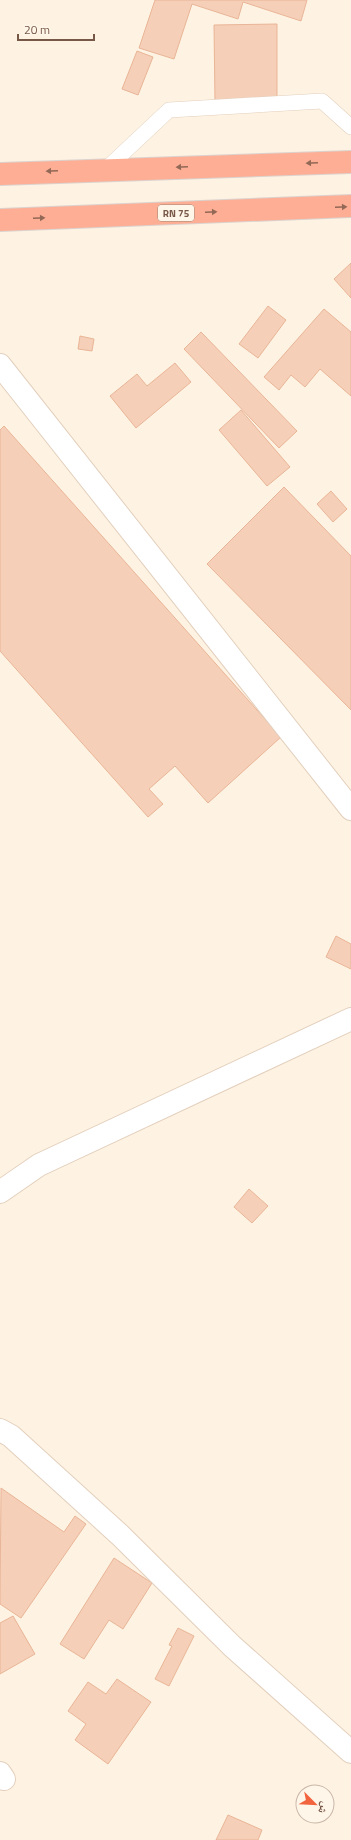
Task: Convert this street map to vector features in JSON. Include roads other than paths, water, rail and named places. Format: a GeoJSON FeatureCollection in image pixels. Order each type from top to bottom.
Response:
{"type":"FeatureCollection","features":[{"type":"Feature","properties":{"kind":"highway"},"geometry":{"type":"LineString","coordinates":[[0,174],[351,162]]}},
{"type":"Feature","properties":{"kind":"highway","name":"RN 75"},"geometry":{"type":"LineString","coordinates":[[0,220],[351,206]]}},
{"type":"Feature","properties":{"kind":"street"},"geometry":{"type":"LineString","coordinates":[[0,365],[351,809]]}},
{"type":"Feature","properties":{"kind":"street"},"geometry":{"type":"LineString","coordinates":[[0,1192],[39,1164],[351,1019]]}},
{"type":"Feature","properties":{"kind":"street"},"geometry":{"type":"LineString","coordinates":[[0,1430],[10,1436],[120,1535],[232,1646],[351,1752]]}},
{"type":"Feature","properties":{"kind":"lane"},"geometry":{"type":"LineString","coordinates":[[105,170],[170,110],[322,101],[351,127]]}}]}
